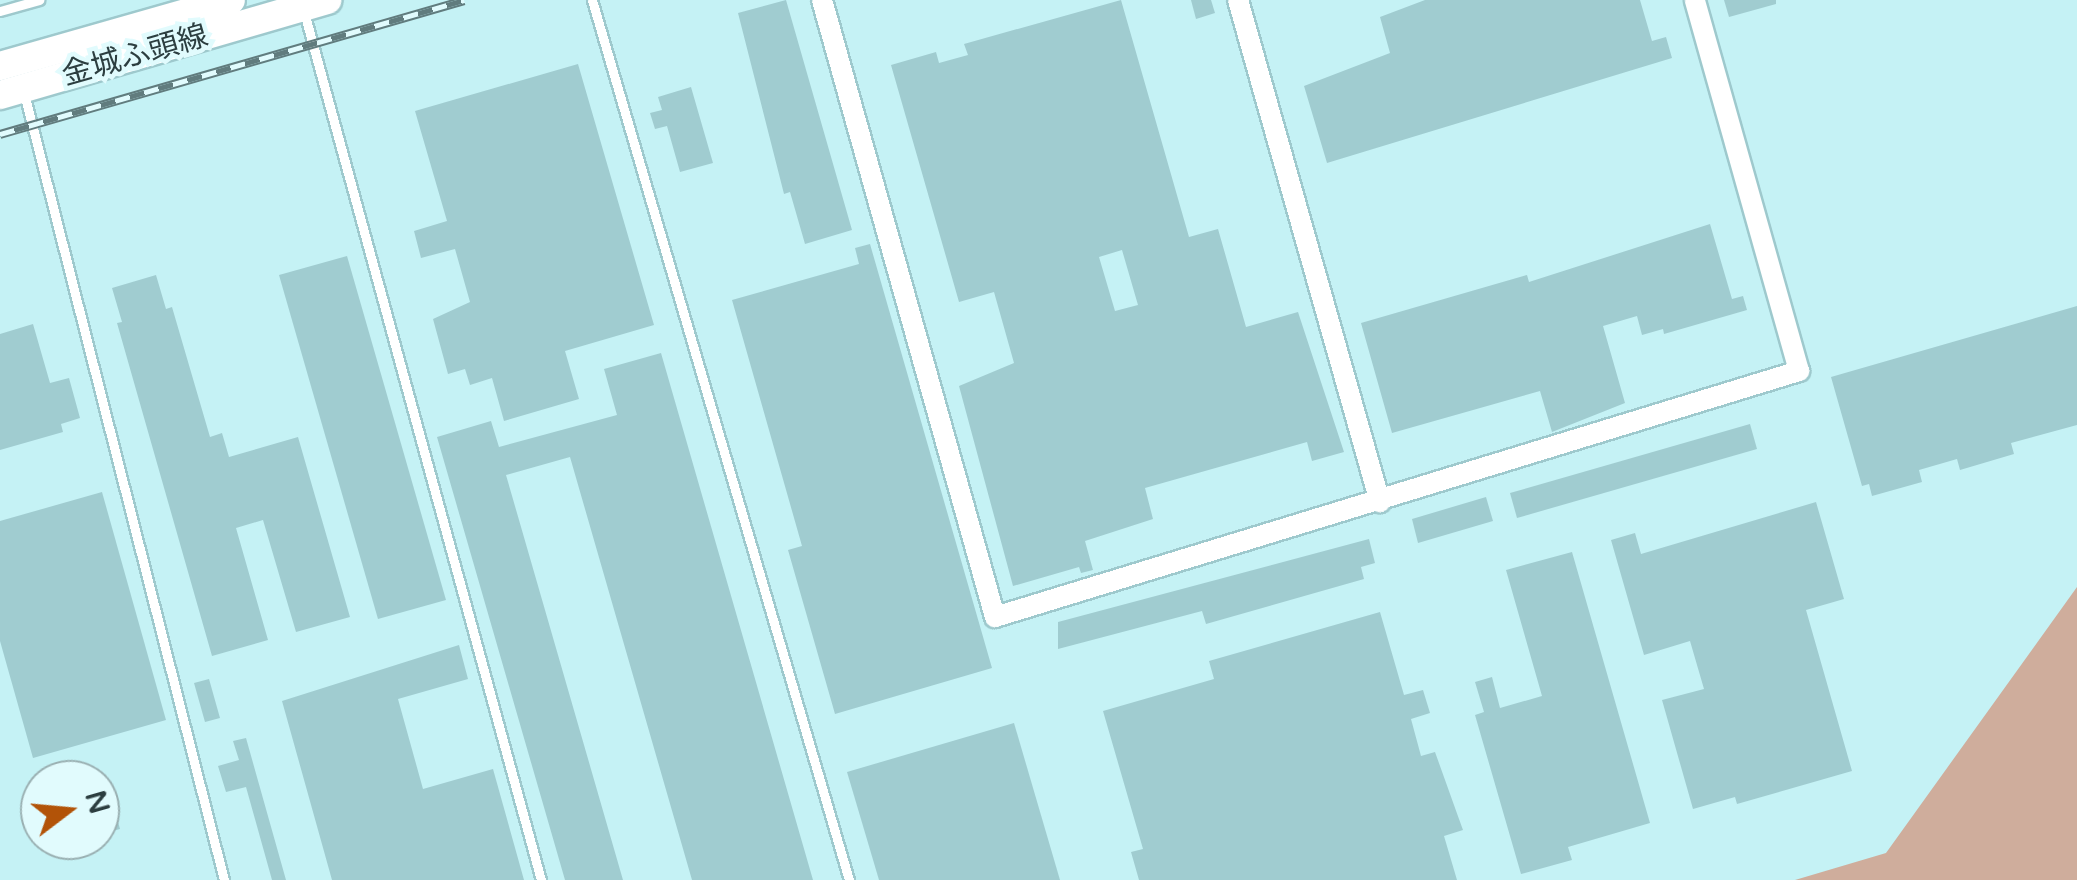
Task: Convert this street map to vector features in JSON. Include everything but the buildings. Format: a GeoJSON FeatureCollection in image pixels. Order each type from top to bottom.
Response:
{"type":"FeatureCollection","features":[{"type":"Feature","properties":{"kind":"main road","name":"金城ふ頭線"},"geometry":{"type":"LineString","coordinates":[[10,78],[231,0]]}},
{"type":"Feature","properties":{"kind":"main road","name":"金城ふ頭線"},"geometry":{"type":"LineString","coordinates":[[10,78],[310,2]]}},
{"type":"Feature","properties":{"kind":"street"},"geometry":{"type":"LineString","coordinates":[[822,0],[995,617],[1799,371],[1696,0]]}},
{"type":"Feature","properties":{"kind":"street"},"geometry":{"type":"LineString","coordinates":[[1238,0],[1380,502]]}},
{"type":"Feature","properties":{"kind":"lane"},"geometry":{"type":"LineString","coordinates":[[0,11],[40,0]]}},
{"type":"Feature","properties":{"kind":"lane"},"geometry":{"type":"LineString","coordinates":[[592,0],[849,880]]}},
{"type":"Feature","properties":{"kind":"lane"},"geometry":{"type":"LineString","coordinates":[[310,2],[540,880]]}},
{"type":"Feature","properties":{"kind":"lane"},"geometry":{"type":"LineString","coordinates":[[10,78],[224,880]]}},
{"type":"Feature","properties":{"kind":"shaded area"},"geometry":{"type":"Polygon","coordinates":[[[2077,587],[2077,880],[1795,880],[1886,853],[2077,587]]]}},
{"type":"Feature","properties":{"kind":"railway"},"geometry":{"type":"LineString","coordinates":[[0,134],[464,0]]}}]}
